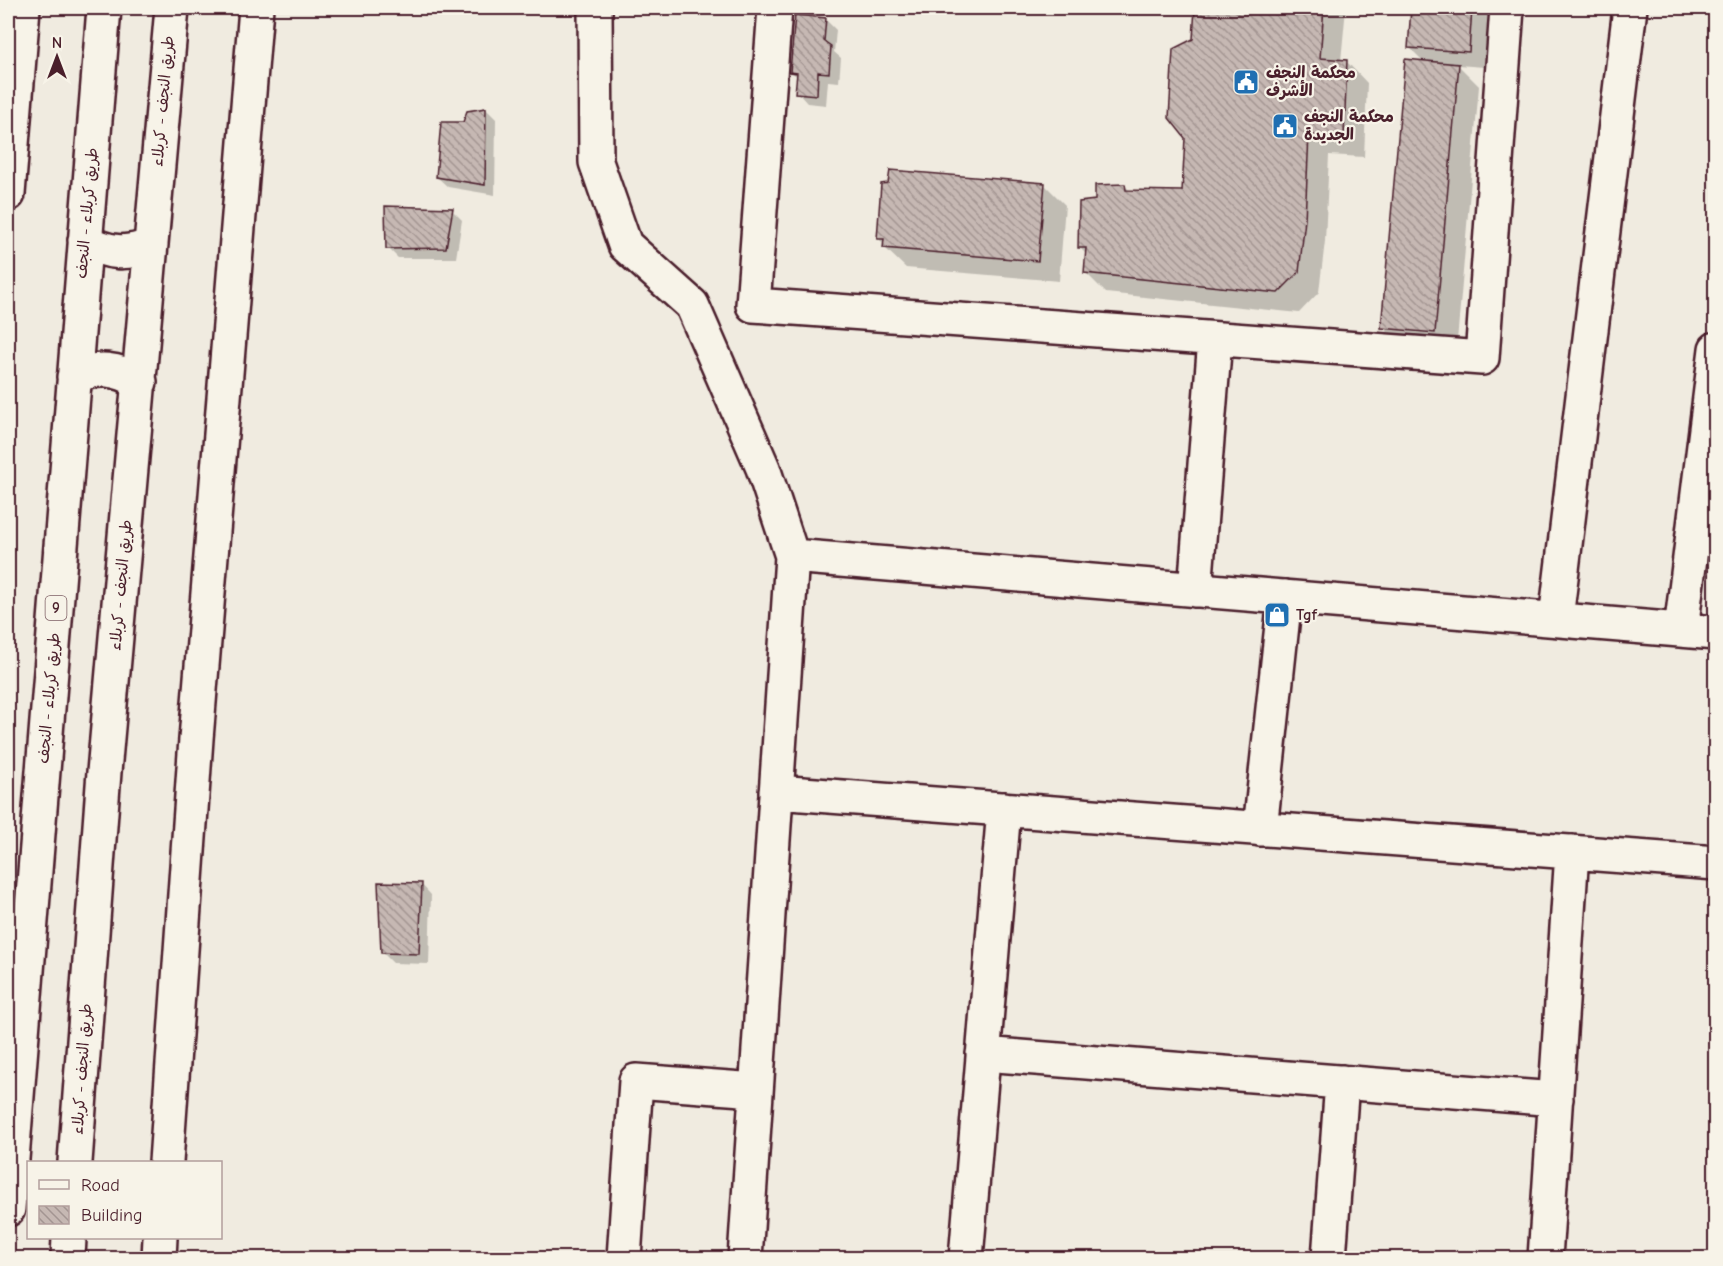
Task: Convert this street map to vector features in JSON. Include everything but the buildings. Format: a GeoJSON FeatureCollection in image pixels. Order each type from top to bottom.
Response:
{"type":"FeatureCollection","features":[{"type":"Feature","properties":{"kind":"main road"},"geometry":{"type":"LineString","coordinates":[[8,194],[11,102],[23,8]]}},
{"type":"Feature","properties":{"kind":"main road","name":"طريق کربلاء - النجف"},"geometry":{"type":"LineString","coordinates":[[8,1209],[104,8]]}},
{"type":"Feature","properties":{"kind":"main road","name":"طريق النجف - کربلاء"},"geometry":{"type":"LineString","coordinates":[[75,1161],[104,772],[172,8]]}},
{"type":"Feature","properties":{"kind":"main road"},"geometry":{"type":"LineString","coordinates":[[166,1161],[196,739],[256,8]]}},
{"type":"Feature","properties":{"kind":"main road"},"geometry":{"type":"LineString","coordinates":[[595,8],[596,162],[625,245],[692,305],[763,468],[792,556],[745,1258]]}},
{"type":"Feature","properties":{"kind":"main road"},"geometry":{"type":"LineString","coordinates":[[774,8],[753,306],[1482,358],[1507,8]]}},
{"type":"Feature","properties":{"kind":"main road"},"geometry":{"type":"LineString","coordinates":[[1556,620],[1630,8]]}},
{"type":"Feature","properties":{"kind":"main road"},"geometry":{"type":"LineString","coordinates":[[85,240],[96,248],[110,252],[124,253],[151,245]]}},
{"type":"Feature","properties":{"kind":"main road"},"geometry":{"type":"LineString","coordinates":[[1195,590],[1215,339]]}},
{"type":"Feature","properties":{"kind":"main road"},"geometry":{"type":"LineString","coordinates":[[1681,630],[1710,434],[1716,349]]}},
{"type":"Feature","properties":{"kind":"main road"},"geometry":{"type":"LineString","coordinates":[[74,377],[87,371],[108,369],[128,374],[140,382]]}},
{"type":"Feature","properties":{"kind":"main road"},"geometry":{"type":"LineString","coordinates":[[792,556],[1716,633]]}},
{"type":"Feature","properties":{"kind":"main road"},"geometry":{"type":"LineString","coordinates":[[1260,829],[1285,597]]}},
{"type":"Feature","properties":{"kind":"main road"},"geometry":{"type":"LineString","coordinates":[[776,792],[1716,863]]}},
{"type":"Feature","properties":{"kind":"main road"},"geometry":{"type":"LineString","coordinates":[[966,1258],[1004,809]]}},
{"type":"Feature","properties":{"kind":"main road"},"geometry":{"type":"LineString","coordinates":[[1545,1258],[1572,852]]}},
{"type":"Feature","properties":{"kind":"main road"},"geometry":{"type":"LineString","coordinates":[[983,1054],[1556,1099]]}},
{"type":"Feature","properties":{"kind":"main road"},"geometry":{"type":"LineString","coordinates":[[624,1258],[636,1081],[756,1090]]}},
{"type":"Feature","properties":{"kind":"main road"},"geometry":{"type":"LineString","coordinates":[[1329,1258],[1342,1082]]}},
{"type":"Feature","properties":{"kind":"main road"},"geometry":{"type":"LineString","coordinates":[[68,1258],[69,1239]]}},
{"type":"Feature","properties":{"kind":"main road"},"geometry":{"type":"LineString","coordinates":[[159,1258],[160,1239]]}},
{"type":"Feature","properties":{"kind":"place","name":"محكمة النجف الأشرف"},"geometry":{"type":"Point","coordinates":[1246,82]}},
{"type":"Feature","properties":{"kind":"place","name":"محكمة النجف الجديدة"},"geometry":{"type":"Point","coordinates":[1285,126]}},
{"type":"Feature","properties":{"kind":"place","name":"Tgf"},"geometry":{"type":"Point","coordinates":[1277,615]}}]}
